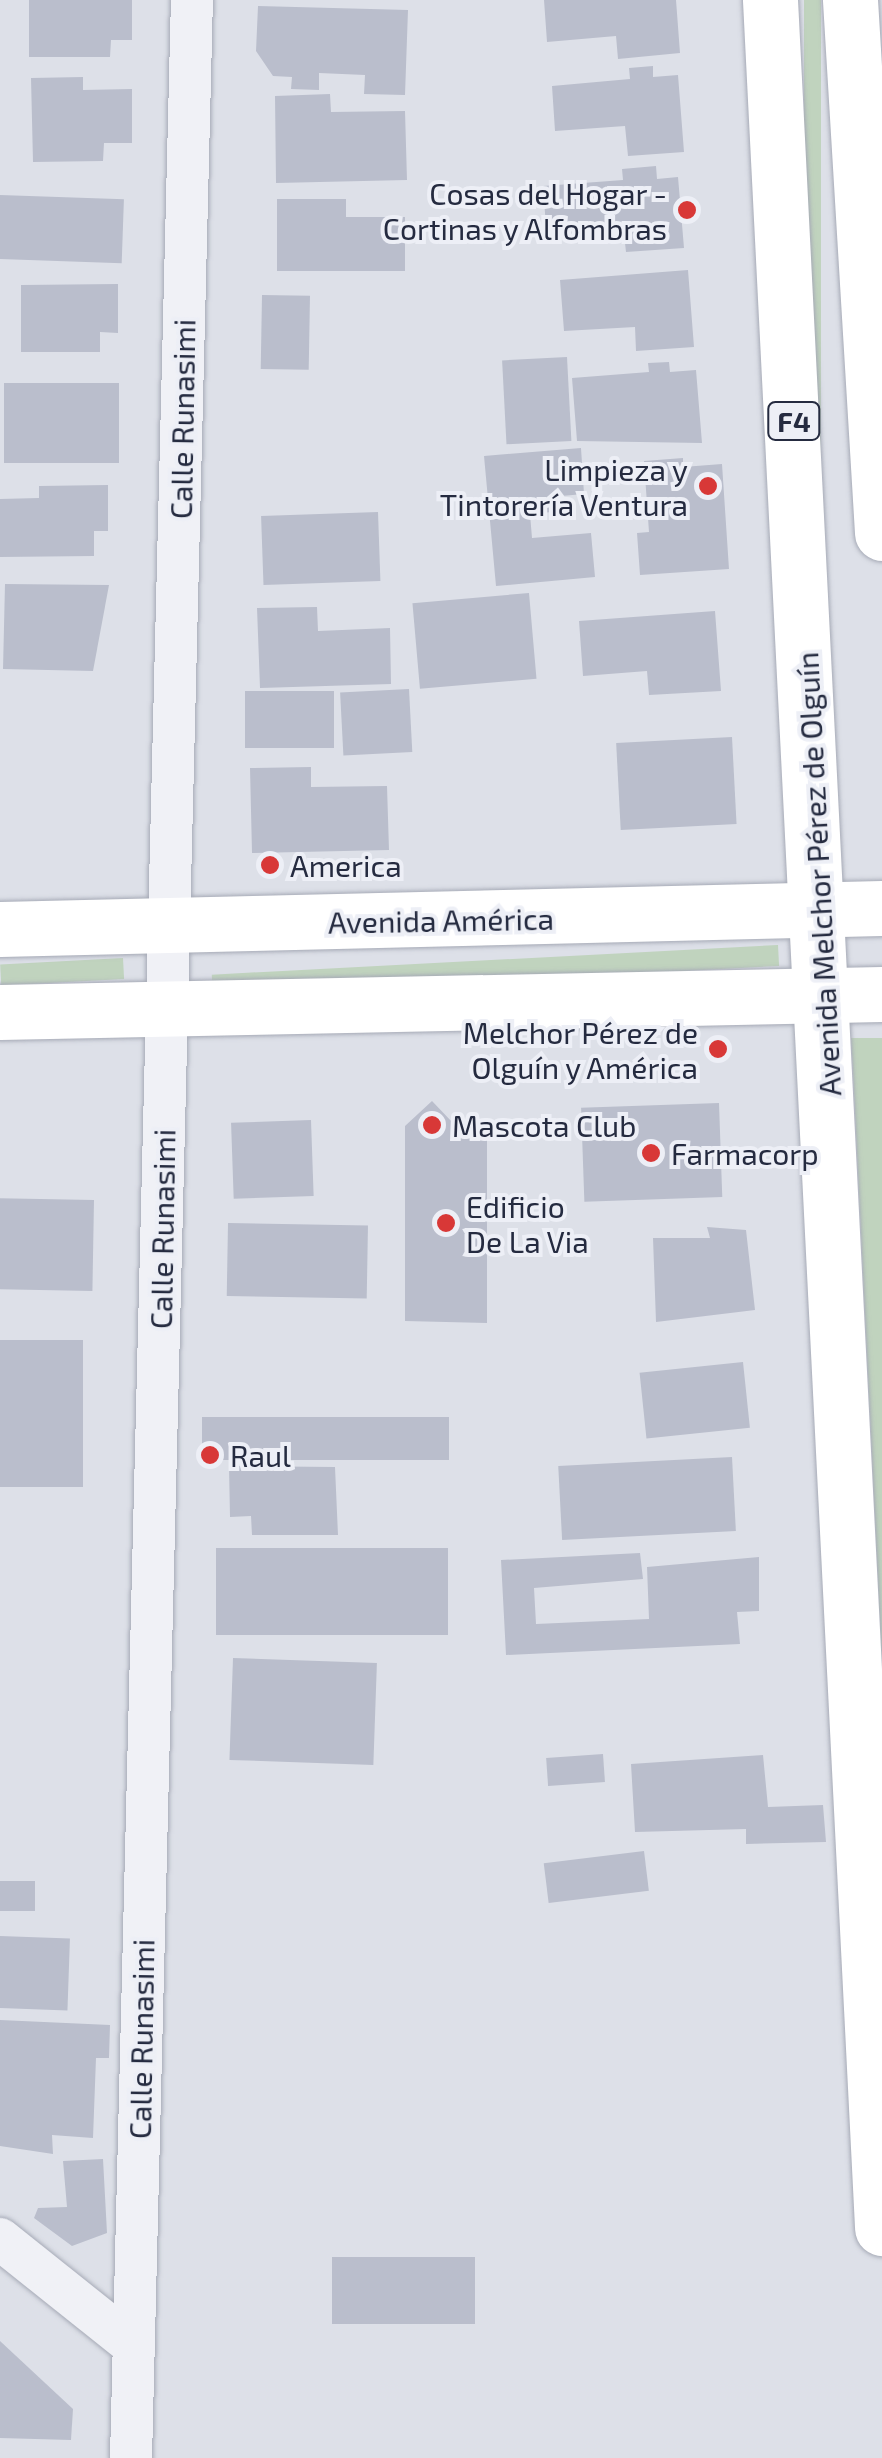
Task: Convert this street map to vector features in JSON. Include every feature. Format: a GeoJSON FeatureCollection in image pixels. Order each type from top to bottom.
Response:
{"type":"FeatureCollection","features":[{"type":"Feature","properties":{"kind":"main road","name":"Avenida Melchor Pérez de Olguín"},"geometry":{"type":"LineString","coordinates":[[770,0],[820,910],[882,2228]]}},
{"type":"Feature","properties":{"kind":"main road"},"geometry":{"type":"LineString","coordinates":[[850,0],[882,533]]}},
{"type":"Feature","properties":{"kind":"main road","name":"Avenida América"},"geometry":{"type":"LineString","coordinates":[[0,929],[882,908]]}},
{"type":"Feature","properties":{"kind":"main road"},"geometry":{"type":"LineString","coordinates":[[0,1012],[882,994]]}},
{"type":"Feature","properties":{"kind":"street","name":"Calle Runasimi"},"geometry":{"type":"LineString","coordinates":[[130,2458],[192,0]]}},
{"type":"Feature","properties":{"kind":"street"},"geometry":{"type":"LineString","coordinates":[[0,2239],[134,2345]]}},
{"type":"Feature","properties":{"kind":"green space"},"geometry":{"type":"Polygon","coordinates":[[[804,0],[821,0],[821,861],[804,861],[804,0]]]}},
{"type":"Feature","properties":{"kind":"green space"},"geometry":{"type":"Polygon","coordinates":[[[778,945],[779,966],[213,996],[212,975],[778,945]]]}},
{"type":"Feature","properties":{"kind":"green space"},"geometry":{"type":"Polygon","coordinates":[[[123,958],[124,979],[1,985],[0,964],[123,958]]]}},
{"type":"Feature","properties":{"kind":"green space"},"geometry":{"type":"Polygon","coordinates":[[[851,1038],[882,1038],[882,1660],[853,1070],[851,1038]]]}},
{"type":"Feature","properties":{"kind":"building"},"geometry":{"type":"Polygon","coordinates":[[[29,0],[132,0],[132,40],[111,40],[110,57],[29,57],[29,0]]]}},
{"type":"Feature","properties":{"kind":"building"},"geometry":{"type":"Polygon","coordinates":[[[544,0],[676,0],[680,53],[618,59],[616,36],[547,42],[544,0]]]}},
{"type":"Feature","properties":{"kind":"building"},"geometry":{"type":"Polygon","coordinates":[[[258,6],[408,10],[405,95],[364,94],[365,75],[319,73],[319,90],[291,89],[292,77],[273,76],[256,51],[258,6]]]}},
{"type":"Feature","properties":{"kind":"building"},"geometry":{"type":"Polygon","coordinates":[[[653,66],[653,77],[678,75],[684,152],[628,156],[625,126],[555,131],[552,86],[630,79],[629,68],[653,66]]]}},
{"type":"Feature","properties":{"kind":"building"},"geometry":{"type":"Polygon","coordinates":[[[83,77],[83,90],[132,89],[132,143],[104,143],[103,161],[33,162],[31,78],[83,77]]]}},
{"type":"Feature","properties":{"kind":"building"},"geometry":{"type":"Polygon","coordinates":[[[330,94],[331,112],[405,111],[407,180],[276,183],[275,96],[330,94]]]}},
{"type":"Feature","properties":{"kind":"building"},"geometry":{"type":"Polygon","coordinates":[[[656,166],[657,179],[678,177],[684,248],[626,252],[624,234],[547,240],[543,186],[623,180],[622,169],[656,166]]]}},
{"type":"Feature","properties":{"kind":"building"},"geometry":{"type":"Polygon","coordinates":[[[0,195],[124,199],[122,263],[0,259],[0,195]]]}},
{"type":"Feature","properties":{"kind":"building"},"geometry":{"type":"Polygon","coordinates":[[[277,199],[346,199],[346,217],[405,217],[405,271],[277,271],[277,199]]]}},
{"type":"Feature","properties":{"kind":"building"},"geometry":{"type":"Polygon","coordinates":[[[688,270],[694,347],[636,351],[635,327],[564,331],[560,280],[688,270]]]}},
{"type":"Feature","properties":{"kind":"building"},"geometry":{"type":"Polygon","coordinates":[[[118,284],[118,333],[100,332],[100,352],[21,352],[21,285],[118,284]]]}},
{"type":"Feature","properties":{"kind":"building"},"geometry":{"type":"Polygon","coordinates":[[[262,295],[310,296],[309,370],[261,369],[262,295]]]}},
{"type":"Feature","properties":{"kind":"building"},"geometry":{"type":"Polygon","coordinates":[[[567,357],[571,441],[506,444],[502,360],[567,357]]]}},
{"type":"Feature","properties":{"kind":"building"},"geometry":{"type":"Polygon","coordinates":[[[669,362],[670,372],[696,370],[702,443],[577,441],[572,378],[649,372],[648,363],[669,362]]]}},
{"type":"Feature","properties":{"kind":"building"},"geometry":{"type":"Polygon","coordinates":[[[4,383],[119,383],[119,463],[4,463],[4,383]]]}},
{"type":"Feature","properties":{"kind":"building"},"geometry":{"type":"Polygon","coordinates":[[[581,448],[584,494],[550,497],[552,512],[530,514],[532,538],[591,533],[595,577],[496,586],[484,456],[581,448]]]}},
{"type":"Feature","properties":{"kind":"building"},"geometry":{"type":"Polygon","coordinates":[[[683,458],[683,467],[722,464],[729,569],[640,575],[637,533],[649,532],[644,461],[683,458]]]}},
{"type":"Feature","properties":{"kind":"building"},"geometry":{"type":"Polygon","coordinates":[[[108,485],[108,531],[94,531],[94,556],[0,557],[0,499],[39,498],[39,486],[108,485]]]}},
{"type":"Feature","properties":{"kind":"building"},"geometry":{"type":"Polygon","coordinates":[[[378,512],[380,581],[263,585],[261,516],[378,512]]]}},
{"type":"Feature","properties":{"kind":"building"},"geometry":{"type":"Polygon","coordinates":[[[5,584],[109,585],[93,671],[3,669],[5,584]]]}},
{"type":"Feature","properties":{"kind":"building"},"geometry":{"type":"Polygon","coordinates":[[[529,593],[536,679],[420,689],[412,603],[529,593]]]}},
{"type":"Feature","properties":{"kind":"building"},"geometry":{"type":"Polygon","coordinates":[[[317,607],[318,631],[390,628],[391,684],[260,688],[257,608],[317,607]]]}},
{"type":"Feature","properties":{"kind":"building"},"geometry":{"type":"Polygon","coordinates":[[[715,611],[721,691],[649,695],[647,671],[583,676],[579,621],[715,611]]]}},
{"type":"Feature","properties":{"kind":"building"},"geometry":{"type":"Polygon","coordinates":[[[409,689],[412,752],[343,756],[340,693],[409,689]]]}},
{"type":"Feature","properties":{"kind":"building"},"geometry":{"type":"Polygon","coordinates":[[[245,691],[334,691],[334,748],[245,748],[245,691]]]}},
{"type":"Feature","properties":{"kind":"building"},"geometry":{"type":"Polygon","coordinates":[[[732,737],[737,824],[621,830],[616,743],[732,737]]]}},
{"type":"Feature","properties":{"kind":"building"},"geometry":{"type":"Polygon","coordinates":[[[311,767],[311,787],[387,786],[389,850],[252,853],[250,768],[311,767]]]}},
{"type":"Feature","properties":{"kind":"building","name":"Edificio De La Via"},"geometry":{"type":"Polygon","coordinates":[[[432,1101],[453,1123],[487,1123],[487,1323],[405,1321],[405,1126],[432,1101]]]}},
{"type":"Feature","properties":{"kind":"building","name":"Farmacorp"},"geometry":{"type":"Polygon","coordinates":[[[719,1103],[722,1197],[584,1202],[581,1108],[719,1103]]]}},
{"type":"Feature","properties":{"kind":"building"},"geometry":{"type":"Polygon","coordinates":[[[311,1120],[314,1196],[234,1199],[231,1123],[311,1120]]]}},
{"type":"Feature","properties":{"kind":"building"},"geometry":{"type":"Polygon","coordinates":[[[0,1198],[94,1200],[92,1291],[0,1289],[0,1198]]]}},
{"type":"Feature","properties":{"kind":"building"},"geometry":{"type":"Polygon","coordinates":[[[228,1223],[368,1225],[367,1298],[227,1296],[228,1223]]]}},
{"type":"Feature","properties":{"kind":"building"},"geometry":{"type":"Polygon","coordinates":[[[707,1227],[746,1230],[755,1310],[656,1322],[653,1238],[710,1238],[707,1227]]]}},
{"type":"Feature","properties":{"kind":"building"},"geometry":{"type":"Polygon","coordinates":[[[0,1340],[83,1340],[83,1487],[0,1487],[0,1340]]]}},
{"type":"Feature","properties":{"kind":"building"},"geometry":{"type":"Polygon","coordinates":[[[743,1362],[750,1428],[646,1439],[640,1373],[743,1362]]]}},
{"type":"Feature","properties":{"kind":"building"},"geometry":{"type":"Polygon","coordinates":[[[202,1417],[449,1417],[449,1460],[202,1460],[202,1417]]]}},
{"type":"Feature","properties":{"kind":"building"},"geometry":{"type":"Polygon","coordinates":[[[732,1457],[736,1531],[562,1540],[558,1466],[732,1457]]]}},
{"type":"Feature","properties":{"kind":"building"},"geometry":{"type":"Polygon","coordinates":[[[229,1466],[335,1467],[338,1535],[252,1535],[251,1516],[230,1517],[229,1466]]]}},
{"type":"Feature","properties":{"kind":"building"},"geometry":{"type":"Polygon","coordinates":[[[216,1548],[448,1548],[448,1635],[216,1635],[216,1548]]]}},
{"type":"Feature","properties":{"kind":"building"},"geometry":{"type":"Polygon","coordinates":[[[640,1553],[643,1579],[534,1588],[536,1624],[649,1619],[647,1567],[759,1557],[759,1611],[737,1612],[740,1644],[506,1655],[501,1560],[640,1553]]]}},
{"type":"Feature","properties":{"kind":"building"},"geometry":{"type":"Polygon","coordinates":[[[233,1658],[377,1663],[373,1765],[229,1760],[233,1658]]]}},
{"type":"Feature","properties":{"kind":"building"},"geometry":{"type":"Polygon","coordinates":[[[603,1754],[605,1782],[548,1786],[546,1758],[603,1754]]]}},
{"type":"Feature","properties":{"kind":"building"},"geometry":{"type":"Polygon","coordinates":[[[763,1755],[768,1807],[823,1805],[826,1842],[746,1844],[746,1829],[635,1832],[631,1764],[763,1755]]]}},
{"type":"Feature","properties":{"kind":"building"},"geometry":{"type":"Polygon","coordinates":[[[644,1851],[649,1891],[549,1903],[544,1863],[644,1851]]]}},
{"type":"Feature","properties":{"kind":"building"},"geometry":{"type":"Polygon","coordinates":[[[0,1881],[35,1881],[35,1911],[0,1911],[0,1881]]]}},
{"type":"Feature","properties":{"kind":"building"},"geometry":{"type":"Polygon","coordinates":[[[0,1936],[70,1938],[67,2010],[0,2008],[0,1936]]]}},
{"type":"Feature","properties":{"kind":"building"},"geometry":{"type":"Polygon","coordinates":[[[0,2020],[110,2025],[109,2058],[96,2058],[93,2138],[52,2135],[53,2154],[0,2146],[0,2020]]]}},
{"type":"Feature","properties":{"kind":"building"},"geometry":{"type":"Polygon","coordinates":[[[103,2159],[107,2233],[72,2246],[34,2218],[38,2208],[67,2207],[63,2161],[103,2159]]]}},
{"type":"Feature","properties":{"kind":"building"},"geometry":{"type":"Polygon","coordinates":[[[332,2257],[475,2257],[475,2324],[332,2324],[332,2257]]]}},
{"type":"Feature","properties":{"kind":"building"},"geometry":{"type":"Polygon","coordinates":[[[0,2341],[73,2409],[71,2440],[0,2438],[0,2341]]]}},
{"type":"Feature","properties":{"kind":"place","name":"Cosas del Hogar - Cortinas y Alfombras"},"geometry":{"type":"Point","coordinates":[687,210]}},
{"type":"Feature","properties":{"kind":"place","name":"Limpieza y Tintorería Ventura"},"geometry":{"type":"Point","coordinates":[708,486]}},
{"type":"Feature","properties":{"kind":"place","name":"America"},"geometry":{"type":"Point","coordinates":[270,865]}},
{"type":"Feature","properties":{"kind":"place","name":"Melchor Pérez de Olguín y América"},"geometry":{"type":"Point","coordinates":[718,1049]}},
{"type":"Feature","properties":{"kind":"place","name":"Mascota Club"},"geometry":{"type":"Point","coordinates":[432,1125]}},
{"type":"Feature","properties":{"kind":"place","name":"Farmacorp"},"geometry":{"type":"Point","coordinates":[651,1153]}},
{"type":"Feature","properties":{"kind":"place","name":"Edificio De La Via"},"geometry":{"type":"Point","coordinates":[446,1223]}},
{"type":"Feature","properties":{"kind":"place","name":"Raul"},"geometry":{"type":"Point","coordinates":[210,1455]}}]}
